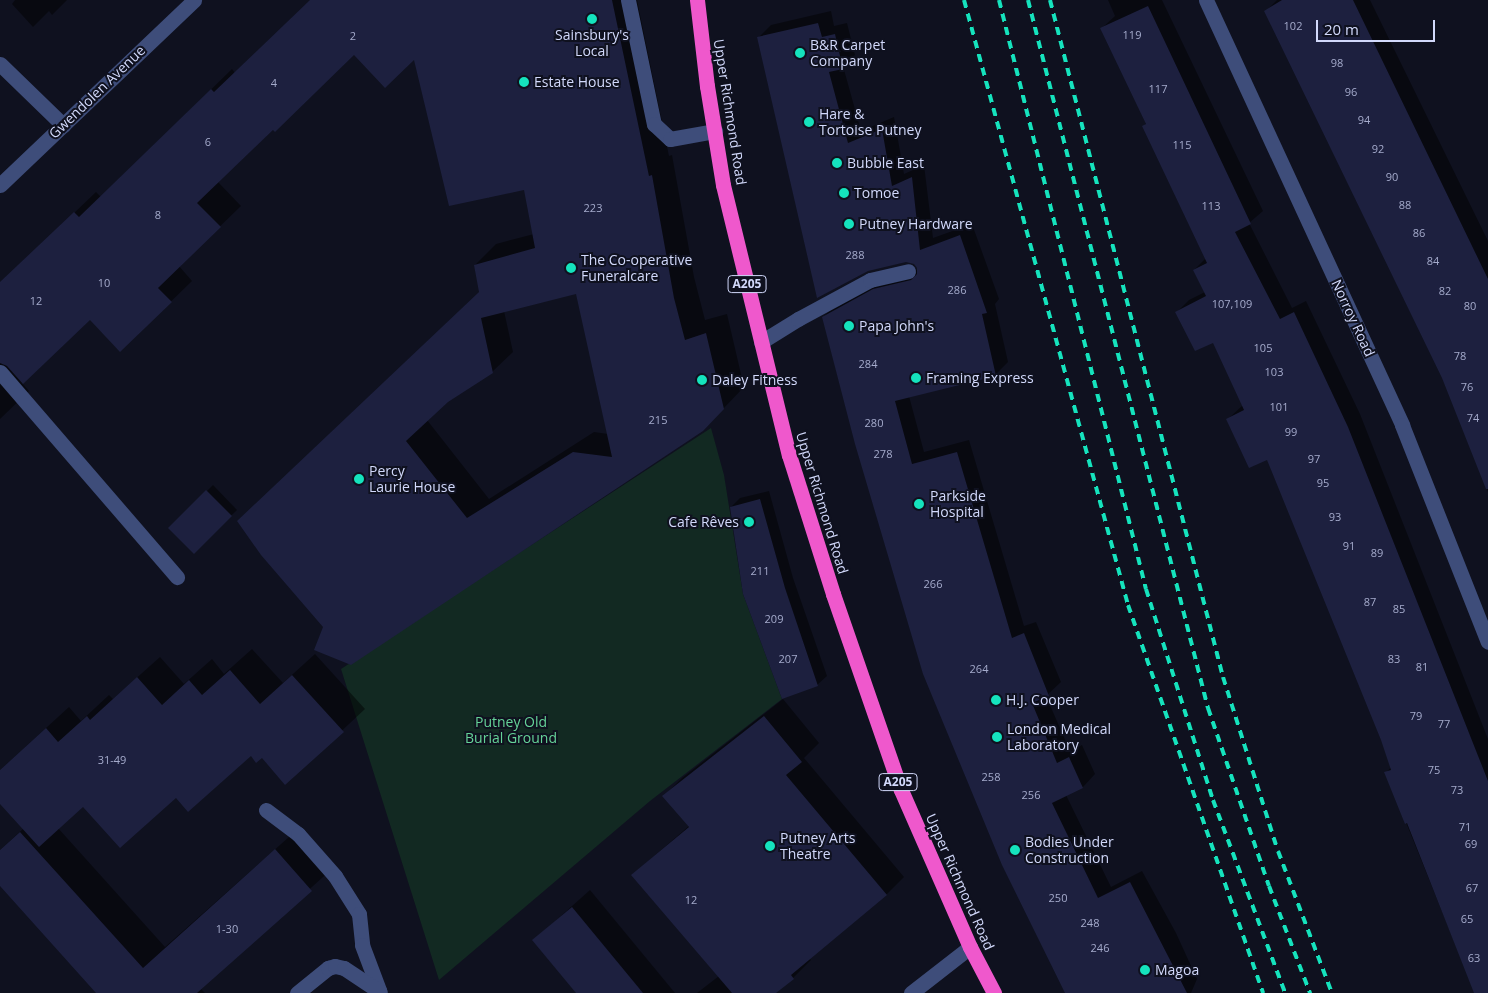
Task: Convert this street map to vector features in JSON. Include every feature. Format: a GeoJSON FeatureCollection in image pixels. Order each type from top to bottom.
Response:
{"type":"FeatureCollection","features":[{"type":"Feature","properties":{"kind":"highway","name":"Upper Richmond Road"},"geometry":{"type":"LineString","coordinates":[[698,0],[714,130],[724,185],[789,455],[833,594],[901,790],[970,948],[994,993]]}},
{"type":"Feature","properties":{"kind":"street","name":"Gwendolen Avenue"},"geometry":{"type":"LineString","coordinates":[[0,185],[194,0]]}},
{"type":"Feature","properties":{"kind":"street"},"geometry":{"type":"LineString","coordinates":[[628,0],[654,124],[670,139],[714,130]]}},
{"type":"Feature","properties":{"kind":"street","name":"Norroy Road"},"geometry":{"type":"LineString","coordinates":[[1206,0],[1402,425],[1488,642]]}},
{"type":"Feature","properties":{"kind":"street"},"geometry":{"type":"LineString","coordinates":[[0,64],[63,125]]}},
{"type":"Feature","properties":{"kind":"street"},"geometry":{"type":"LineString","coordinates":[[761,342],[870,280],[908,271]]}},
{"type":"Feature","properties":{"kind":"street"},"geometry":{"type":"LineString","coordinates":[[0,372],[177,577]]}},
{"type":"Feature","properties":{"kind":"street"},"geometry":{"type":"LineString","coordinates":[[266,810],[298,834],[335,876],[359,914],[362,945],[380,992]]}},
{"type":"Feature","properties":{"kind":"street"},"geometry":{"type":"LineString","coordinates":[[911,993],[970,948]]}},
{"type":"Feature","properties":{"kind":"street"},"geometry":{"type":"LineString","coordinates":[[298,993],[328,968],[335,966],[344,968],[380,992]]}},
{"type":"Feature","properties":{"kind":"green space","name":"Putney Old Burial Ground"},"geometry":{"type":"Polygon","coordinates":[[[711,428],[724,475],[743,594],[782,699],[650,801],[439,980],[341,669],[711,428]]]}},
{"type":"Feature","properties":{"kind":"building"},"geometry":{"type":"Polygon","coordinates":[[[310,0],[612,0],[649,176],[652,175],[674,298],[685,340],[706,333],[724,409],[703,431],[351,665],[314,650],[323,627],[261,555],[237,521],[479,292],[474,265],[535,248],[524,190],[449,206],[414,60],[385,88],[354,55],[275,132],[273,130],[197,203],[221,227],[158,288],[172,302],[120,352],[90,320],[23,384],[7,366],[0,363],[0,282],[74,212],[79,217],[211,89],[214,92],[310,0]],[[576,294],[481,318],[493,373],[448,402],[406,441],[467,518],[573,452],[612,457],[576,294]]]}},
{"type":"Feature","properties":{"kind":"building"},"geometry":{"type":"Polygon","coordinates":[[[1282,0],[1353,0],[1488,279],[1488,489],[1486,489],[1442,378],[1264,11],[1282,0]]]}},
{"type":"Feature","properties":{"kind":"building"},"geometry":{"type":"Polygon","coordinates":[[[1148,6],[1251,224],[1235,232],[1280,319],[1294,312],[1348,427],[1488,781],[1488,993],[1474,993],[1407,823],[1405,824],[1384,772],[1391,770],[1381,740],[1267,460],[1249,468],[1226,419],[1244,410],[1213,343],[1195,351],[1175,312],[1206,296],[1193,270],[1207,263],[1142,126],[1146,124],[1100,28],[1148,6]]]}},
{"type":"Feature","properties":{"kind":"building"},"geometry":{"type":"Polygon","coordinates":[[[818,23],[822,37],[835,34],[843,69],[829,72],[848,143],[882,129],[892,186],[912,177],[920,250],[960,235],[987,313],[982,314],[996,376],[895,401],[912,464],[957,452],[1012,638],[1024,633],[1049,696],[1032,703],[1057,763],[1069,757],[1083,788],[1052,803],[1098,898],[1130,882],[1187,993],[1065,993],[1002,865],[923,674],[855,444],[822,317],[873,289],[911,280],[917,274],[917,268],[914,264],[906,262],[868,271],[817,298],[757,37],[818,23]]]}},
{"type":"Feature","properties":{"kind":"building"},"geometry":{"type":"Polygon","coordinates":[[[206,490],[232,516],[194,554],[168,528],[206,490]]]}},
{"type":"Feature","properties":{"kind":"building"},"geometry":{"type":"Polygon","coordinates":[[[760,499],[785,588],[818,686],[782,699],[743,594],[730,507],[760,499]]]}},
{"type":"Feature","properties":{"kind":"building"},"geometry":{"type":"Polygon","coordinates":[[[230,670],[260,704],[292,675],[344,732],[285,785],[262,758],[256,763],[251,756],[188,812],[176,798],[120,848],[83,807],[39,847],[0,804],[0,770],[46,728],[58,742],[87,716],[90,720],[137,677],[162,705],[189,680],[202,695],[230,670]]]}},
{"type":"Feature","properties":{"kind":"building","name":"Putney Arts Theatre"},"geometry":{"type":"Polygon","coordinates":[[[764,716],[802,762],[786,775],[887,895],[791,975],[794,979],[776,993],[732,993],[631,875],[689,827],[662,796],[764,716]]]}},
{"type":"Feature","properties":{"kind":"building"},"geometry":{"type":"Polygon","coordinates":[[[20,832],[143,968],[275,849],[312,891],[197,993],[96,993],[0,886],[0,850],[20,832]]]}},
{"type":"Feature","properties":{"kind":"building"},"geometry":{"type":"Polygon","coordinates":[[[572,907],[643,993],[576,993],[532,940],[572,907]]]}},
{"type":"Feature","properties":{"kind":"railway"},"geometry":{"type":"LineString","coordinates":[[964,0],[1128,605],[1263,993]]}},
{"type":"Feature","properties":{"kind":"railway"},"geometry":{"type":"LineString","coordinates":[[999,0],[1146,589],[1213,800],[1285,993]]}},
{"type":"Feature","properties":{"kind":"railway"},"geometry":{"type":"LineString","coordinates":[[1028,0],[1208,708],[1269,886],[1310,993]]}},
{"type":"Feature","properties":{"kind":"railway"},"geometry":{"type":"LineString","coordinates":[[1050,0],[1223,677],[1278,851],[1332,993]]}},
{"type":"Feature","properties":{"kind":"place","name":"Sainsbury's Local"},"geometry":{"type":"Point","coordinates":[592,19]}},
{"type":"Feature","properties":{"kind":"place","name":"B&R Carpet Company"},"geometry":{"type":"Point","coordinates":[800,53]}},
{"type":"Feature","properties":{"kind":"place","name":"Estate House"},"geometry":{"type":"Point","coordinates":[524,82]}},
{"type":"Feature","properties":{"kind":"place","name":"Hare & Tortoise Putney"},"geometry":{"type":"Point","coordinates":[809,122]}},
{"type":"Feature","properties":{"kind":"place","name":"Bubble East"},"geometry":{"type":"Point","coordinates":[837,163]}},
{"type":"Feature","properties":{"kind":"place","name":"Tomoe"},"geometry":{"type":"Point","coordinates":[844,193]}},
{"type":"Feature","properties":{"kind":"place","name":"Putney Hardware"},"geometry":{"type":"Point","coordinates":[849,224]}},
{"type":"Feature","properties":{"kind":"place","name":"The Co-operative Funeralcare"},"geometry":{"type":"Point","coordinates":[571,268]}},
{"type":"Feature","properties":{"kind":"place","name":"Papa John's"},"geometry":{"type":"Point","coordinates":[849,326]}},
{"type":"Feature","properties":{"kind":"place","name":"Framing Express"},"geometry":{"type":"Point","coordinates":[916,378]}},
{"type":"Feature","properties":{"kind":"place","name":"Daley Fitness"},"geometry":{"type":"Point","coordinates":[702,380]}},
{"type":"Feature","properties":{"kind":"place","name":"Percy Laurie House"},"geometry":{"type":"Point","coordinates":[359,479]}},
{"type":"Feature","properties":{"kind":"place","name":"Parkside Hospital"},"geometry":{"type":"Point","coordinates":[919,504]}},
{"type":"Feature","properties":{"kind":"place","name":"Cafe Rêves"},"geometry":{"type":"Point","coordinates":[749,522]}},
{"type":"Feature","properties":{"kind":"place","name":"H.J. Cooper"},"geometry":{"type":"Point","coordinates":[996,700]}},
{"type":"Feature","properties":{"kind":"place","name":"London Medical Laboratory"},"geometry":{"type":"Point","coordinates":[997,737]}},
{"type":"Feature","properties":{"kind":"place","name":"Putney Arts Theatre"},"geometry":{"type":"Point","coordinates":[770,846]}},
{"type":"Feature","properties":{"kind":"place","name":"Bodies Under Construction"},"geometry":{"type":"Point","coordinates":[1015,850]}},
{"type":"Feature","properties":{"kind":"place","name":"Magoa"},"geometry":{"type":"Point","coordinates":[1145,970]}}]}
